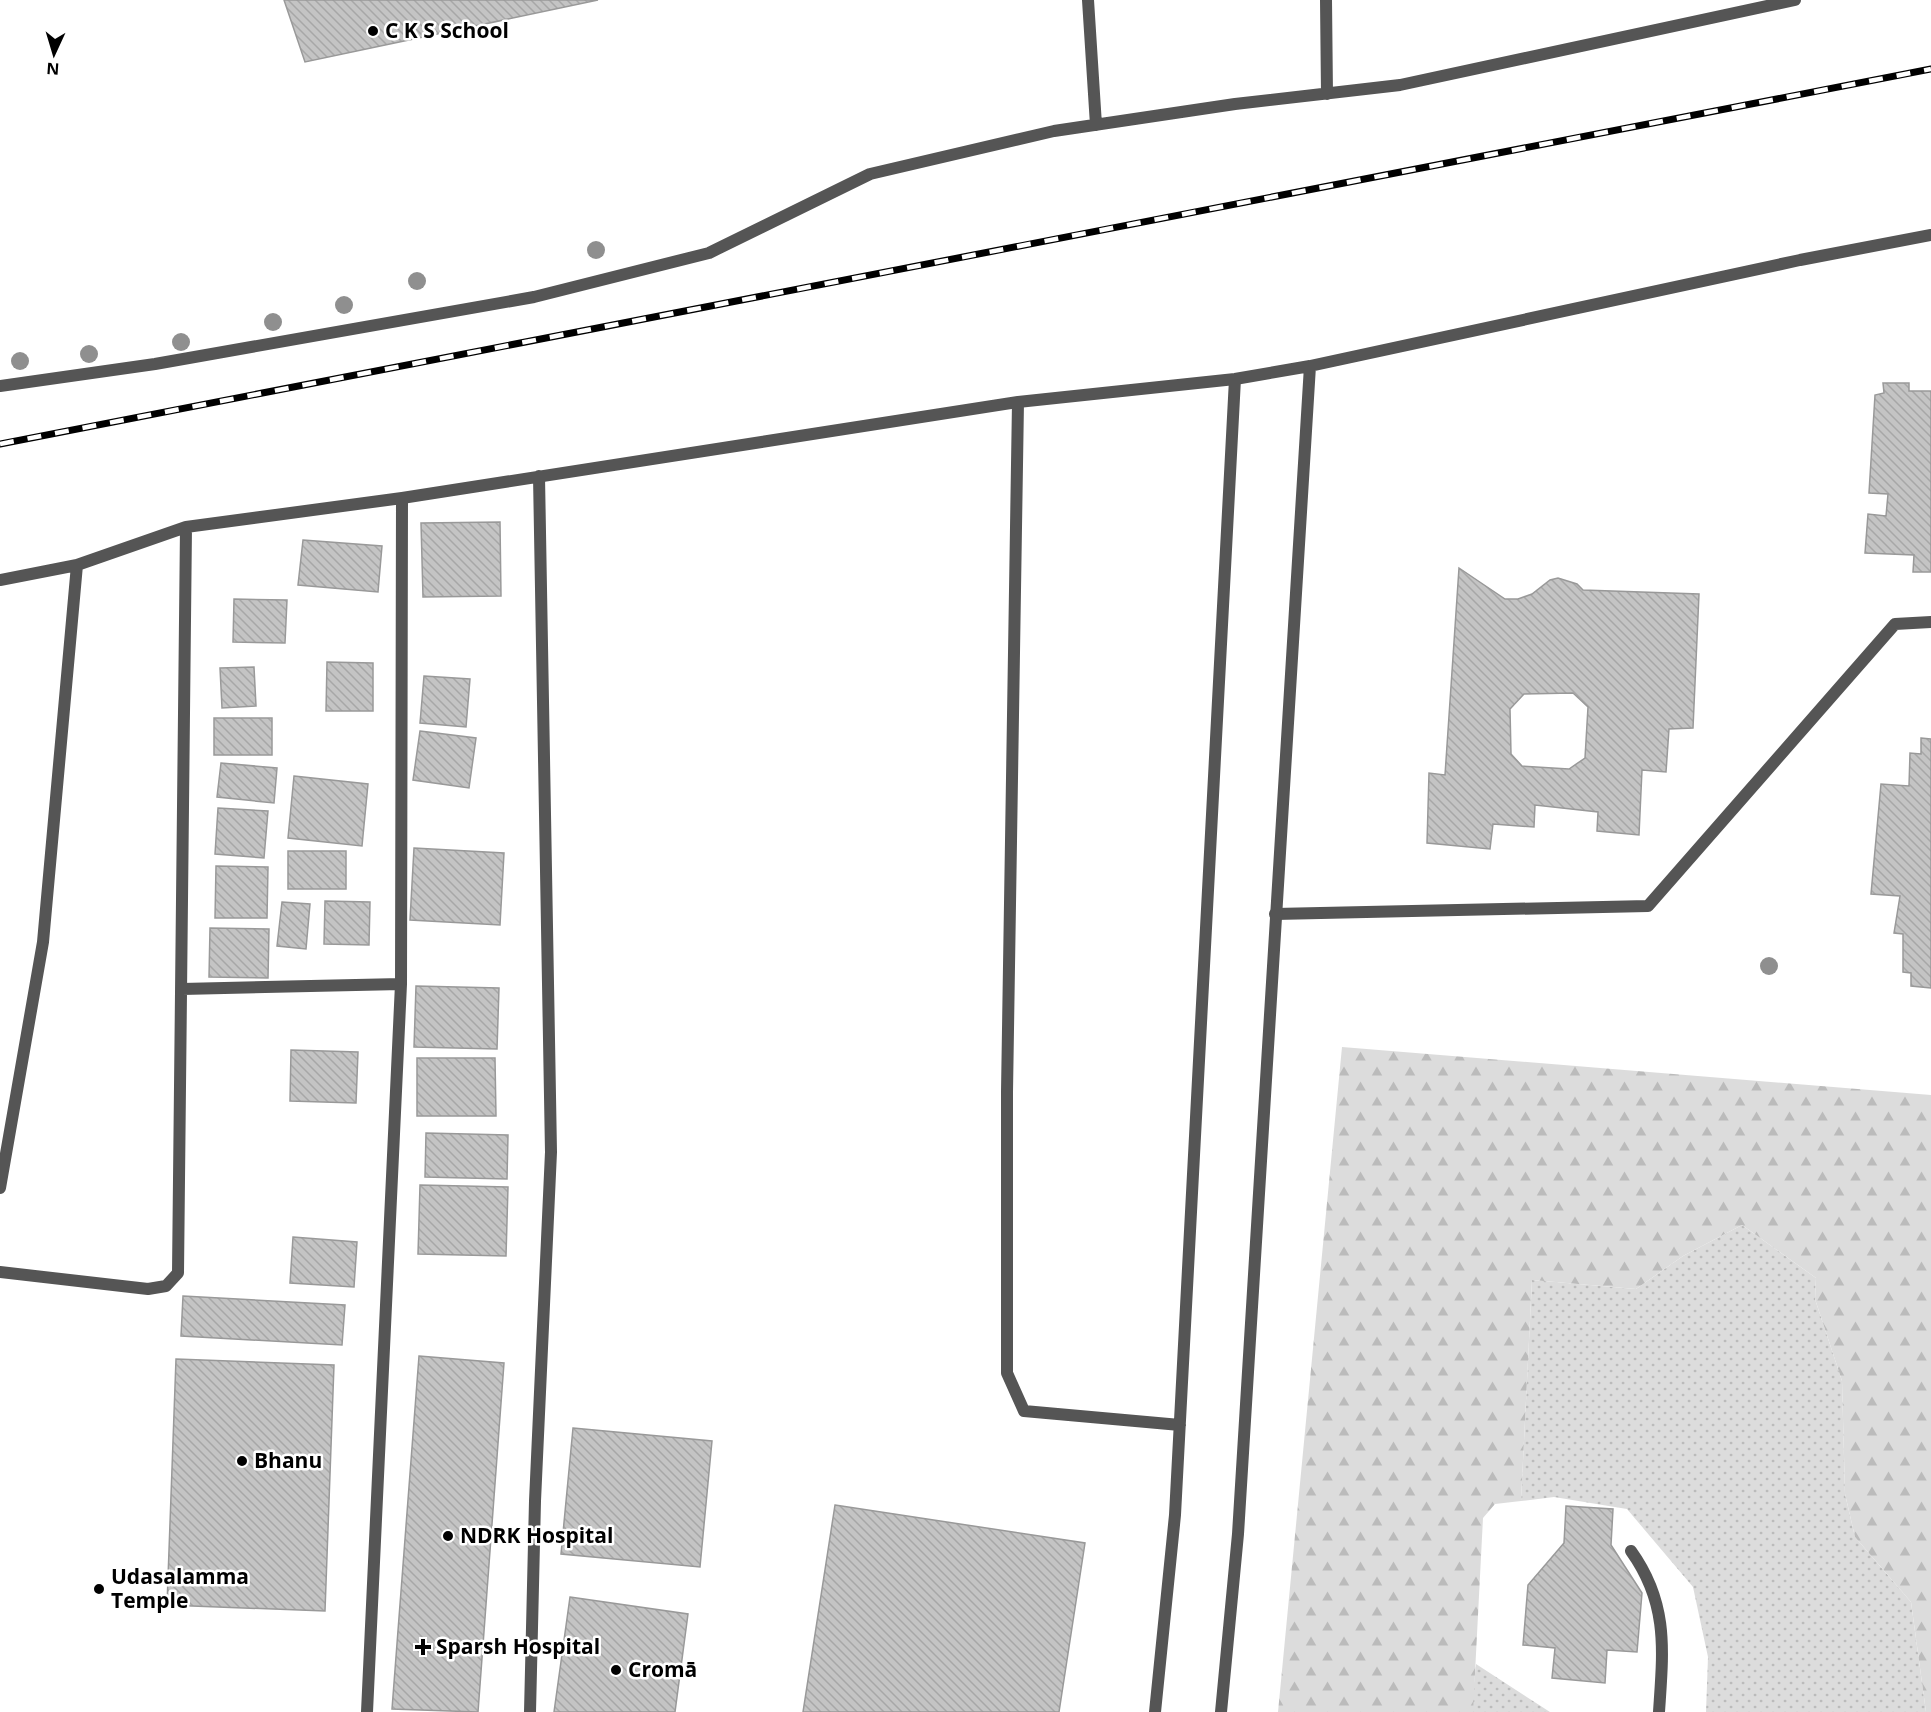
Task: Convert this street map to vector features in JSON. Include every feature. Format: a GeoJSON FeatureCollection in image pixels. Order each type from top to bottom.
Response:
{"type":"FeatureCollection","features":[{"type":"Feature","properties":{"kind":"street"},"geometry":{"type":"LineString","coordinates":[[1088,0],[1096,124]]}},
{"type":"Feature","properties":{"kind":"street"},"geometry":{"type":"LineString","coordinates":[[1326,0],[1327,94]]}},
{"type":"Feature","properties":{"kind":"street"},"geometry":{"type":"LineString","coordinates":[[0,386],[155,364],[534,297],[709,253],[870,174],[1054,131],[1400,85],[1795,0]]}},
{"type":"Feature","properties":{"kind":"street"},"geometry":{"type":"LineString","coordinates":[[0,580],[77,565],[186,527],[402,498],[1018,402],[1234,379],[1310,366],[1800,260],[1931,235]]}},
{"type":"Feature","properties":{"kind":"street"},"geometry":{"type":"LineString","coordinates":[[1221,1712],[1238,1534],[1310,366]]}},
{"type":"Feature","properties":{"kind":"street"},"geometry":{"type":"LineString","coordinates":[[1155,1712],[1175,1515],[1234,379]]}},
{"type":"Feature","properties":{"kind":"street"},"geometry":{"type":"LineString","coordinates":[[1018,402],[1007,1092],[1007,1374],[1024,1411],[1180,1425]]}},
{"type":"Feature","properties":{"kind":"street"},"geometry":{"type":"LineString","coordinates":[[530,1712],[535,1501],[550,1152],[539,476]]}},
{"type":"Feature","properties":{"kind":"street"},"geometry":{"type":"LineString","coordinates":[[367,1712],[401,984],[402,498]]}},
{"type":"Feature","properties":{"kind":"street"},"geometry":{"type":"LineString","coordinates":[[0,1272],[148,1289],[166,1286],[178,1273],[186,527]]}},
{"type":"Feature","properties":{"kind":"street"},"geometry":{"type":"LineString","coordinates":[[0,1188],[43,942],[77,565]]}},
{"type":"Feature","properties":{"kind":"street"},"geometry":{"type":"LineString","coordinates":[[1275,914],[1648,906],[1895,624],[1931,622]]}},
{"type":"Feature","properties":{"kind":"street"},"geometry":{"type":"LineString","coordinates":[[182,989],[401,984]]}},
{"type":"Feature","properties":{"kind":"street"},"geometry":{"type":"LineString","coordinates":[[1631,1551],[1647,1575],[1663,1626],[1659,1712]]}},
{"type":"Feature","properties":{"kind":"green space"},"geometry":{"type":"Polygon","coordinates":[[[1342,1047],[1931,1095],[1931,1712],[1926,1712],[1911,1602],[1855,1537],[1845,1494],[1842,1381],[1815,1299],[1816,1278],[1742,1225],[1683,1256],[1636,1289],[1532,1280],[1521,1501],[1495,1504],[1483,1518],[1473,1712],[1278,1712],[1342,1047]]]}},
{"type":"Feature","properties":{"kind":"green space"},"geometry":{"type":"Polygon","coordinates":[[[1742,1225],[1816,1278],[1815,1299],[1842,1381],[1845,1494],[1855,1537],[1911,1602],[1926,1712],[1706,1712],[1708,1657],[1693,1587],[1627,1509],[1554,1497],[1521,1501],[1532,1280],[1636,1289],[1683,1256],[1742,1225]]]}},
{"type":"Feature","properties":{"kind":"green space"},"geometry":{"type":"Polygon","coordinates":[[[1476,1664],[1550,1712],[1471,1712],[1476,1664]]]}},
{"type":"Feature","properties":{"kind":"building","name":"C K S School"},"geometry":{"type":"Polygon","coordinates":[[[284,0],[598,0],[305,62],[284,0]]]}},
{"type":"Feature","properties":{"kind":"building"},"geometry":{"type":"Polygon","coordinates":[[[1883,383],[1909,383],[1909,391],[1931,391],[1931,572],[1913,572],[1914,555],[1865,553],[1868,514],[1886,516],[1888,494],[1869,493],[1875,395],[1884,393],[1883,383]]]}},
{"type":"Feature","properties":{"kind":"building"},"geometry":{"type":"Polygon","coordinates":[[[500,522],[501,596],[423,597],[421,523],[500,522]]]}},
{"type":"Feature","properties":{"kind":"building"},"geometry":{"type":"Polygon","coordinates":[[[303,540],[382,546],[378,592],[298,585],[303,540]]]}},
{"type":"Feature","properties":{"kind":"building"},"geometry":{"type":"Polygon","coordinates":[[[1459,568],[1505,599],[1518,599],[1532,594],[1550,580],[1558,578],[1577,584],[1583,590],[1699,594],[1693,728],[1669,729],[1666,772],[1642,770],[1639,835],[1597,831],[1598,812],[1535,805],[1534,827],[1493,824],[1490,849],[1427,843],[1429,773],[1445,775],[1459,568]],[[1573,693],[1524,694],[1510,709],[1511,754],[1522,766],[1569,769],[1585,758],[1588,707],[1573,693]]]}},
{"type":"Feature","properties":{"kind":"building"},"geometry":{"type":"Polygon","coordinates":[[[234,599],[287,600],[285,643],[233,642],[234,599]]]}},
{"type":"Feature","properties":{"kind":"building"},"geometry":{"type":"Polygon","coordinates":[[[327,662],[373,663],[373,711],[326,711],[327,662]]]}},
{"type":"Feature","properties":{"kind":"building"},"geometry":{"type":"Polygon","coordinates":[[[254,667],[256,706],[222,708],[220,668],[254,667]]]}},
{"type":"Feature","properties":{"kind":"building"},"geometry":{"type":"Polygon","coordinates":[[[424,676],[470,679],[466,727],[420,723],[424,676]]]}},
{"type":"Feature","properties":{"kind":"building"},"geometry":{"type":"Polygon","coordinates":[[[214,718],[272,718],[272,755],[214,755],[214,718]]]}},
{"type":"Feature","properties":{"kind":"building"},"geometry":{"type":"Polygon","coordinates":[[[420,731],[476,738],[469,788],[413,780],[420,731]]]}},
{"type":"Feature","properties":{"kind":"building"},"geometry":{"type":"Polygon","coordinates":[[[1921,738],[1931,739],[1931,988],[1911,986],[1911,973],[1903,972],[1903,934],[1894,933],[1900,896],[1871,894],[1881,784],[1909,786],[1910,753],[1921,754],[1921,738]]]}},
{"type":"Feature","properties":{"kind":"building"},"geometry":{"type":"Polygon","coordinates":[[[221,763],[277,768],[274,803],[217,797],[221,763]]]}},
{"type":"Feature","properties":{"kind":"building"},"geometry":{"type":"Polygon","coordinates":[[[294,776],[368,784],[362,846],[288,838],[294,776]]]}},
{"type":"Feature","properties":{"kind":"building"},"geometry":{"type":"Polygon","coordinates":[[[218,808],[268,811],[264,858],[215,854],[218,808]]]}},
{"type":"Feature","properties":{"kind":"building"},"geometry":{"type":"Polygon","coordinates":[[[414,848],[504,853],[500,925],[410,920],[414,848]]]}},
{"type":"Feature","properties":{"kind":"building"},"geometry":{"type":"Polygon","coordinates":[[[288,851],[346,851],[346,889],[288,889],[288,851]]]}},
{"type":"Feature","properties":{"kind":"building"},"geometry":{"type":"Polygon","coordinates":[[[216,866],[268,867],[267,918],[215,918],[216,866]]]}},
{"type":"Feature","properties":{"kind":"building"},"geometry":{"type":"Polygon","coordinates":[[[325,901],[370,902],[369,945],[324,944],[325,901]]]}},
{"type":"Feature","properties":{"kind":"building"},"geometry":{"type":"Polygon","coordinates":[[[282,902],[310,904],[306,949],[277,946],[282,902]]]}},
{"type":"Feature","properties":{"kind":"building"},"geometry":{"type":"Polygon","coordinates":[[[210,928],[269,929],[268,978],[209,977],[210,928]]]}},
{"type":"Feature","properties":{"kind":"building"},"geometry":{"type":"Polygon","coordinates":[[[416,986],[499,988],[497,1049],[414,1047],[416,986]]]}},
{"type":"Feature","properties":{"kind":"building"},"geometry":{"type":"Polygon","coordinates":[[[291,1050],[358,1052],[356,1103],[290,1101],[291,1050]]]}},
{"type":"Feature","properties":{"kind":"building"},"geometry":{"type":"Polygon","coordinates":[[[417,1058],[495,1058],[496,1116],[417,1116],[417,1058]]]}},
{"type":"Feature","properties":{"kind":"building"},"geometry":{"type":"Polygon","coordinates":[[[426,1133],[508,1135],[507,1179],[425,1177],[426,1133]]]}},
{"type":"Feature","properties":{"kind":"building"},"geometry":{"type":"Polygon","coordinates":[[[420,1185],[508,1187],[506,1256],[418,1254],[420,1185]]]}},
{"type":"Feature","properties":{"kind":"building"},"geometry":{"type":"Polygon","coordinates":[[[293,1237],[357,1242],[354,1287],[290,1283],[293,1237]]]}},
{"type":"Feature","properties":{"kind":"building"},"geometry":{"type":"Polygon","coordinates":[[[183,1296],[345,1305],[342,1345],[181,1336],[183,1296]]]}},
{"type":"Feature","properties":{"kind":"building","name":"NDRK Hospital"},"geometry":{"type":"Polygon","coordinates":[[[419,1356],[504,1363],[478,1712],[392,1709],[419,1356]]]}},
{"type":"Feature","properties":{"kind":"building"},"geometry":{"type":"Polygon","coordinates":[[[176,1359],[334,1365],[325,1611],[167,1605],[176,1359]]]}},
{"type":"Feature","properties":{"kind":"building"},"geometry":{"type":"Polygon","coordinates":[[[573,1428],[712,1441],[700,1567],[561,1554],[573,1428]]]}},
{"type":"Feature","properties":{"kind":"building"},"geometry":{"type":"Polygon","coordinates":[[[835,1505],[1085,1543],[1059,1712],[803,1712],[835,1505]]]}},
{"type":"Feature","properties":{"kind":"building"},"geometry":{"type":"Polygon","coordinates":[[[1566,1506],[1613,1509],[1611,1545],[1642,1593],[1637,1652],[1607,1650],[1605,1683],[1552,1678],[1555,1648],[1523,1645],[1528,1585],[1564,1543],[1566,1506]]]}},
{"type":"Feature","properties":{"kind":"building"},"geometry":{"type":"Polygon","coordinates":[[[570,1597],[688,1614],[675,1712],[554,1712],[570,1597]]]}},
{"type":"Feature","properties":{"kind":"railway"},"geometry":{"type":"LineString","coordinates":[[0,444],[1931,69]]}},
{"type":"Feature","properties":{"kind":"place","name":"C K S School"},"geometry":{"type":"Point","coordinates":[373,31]}},
{"type":"Feature","properties":{"kind":"place","name":"Bhanu"},"geometry":{"type":"Point","coordinates":[242,1461]}},
{"type":"Feature","properties":{"kind":"place","name":"NDRK Hospital"},"geometry":{"type":"Point","coordinates":[448,1536]}},
{"type":"Feature","properties":{"kind":"place","name":"Udasalamma Temple"},"geometry":{"type":"Point","coordinates":[99,1589]}},
{"type":"Feature","properties":{"kind":"place","name":"Sparsh Hospital"},"geometry":{"type":"Point","coordinates":[423,1647]}},
{"type":"Feature","properties":{"kind":"place","name":"Cromā"},"geometry":{"type":"Point","coordinates":[616,1670]}}]}
